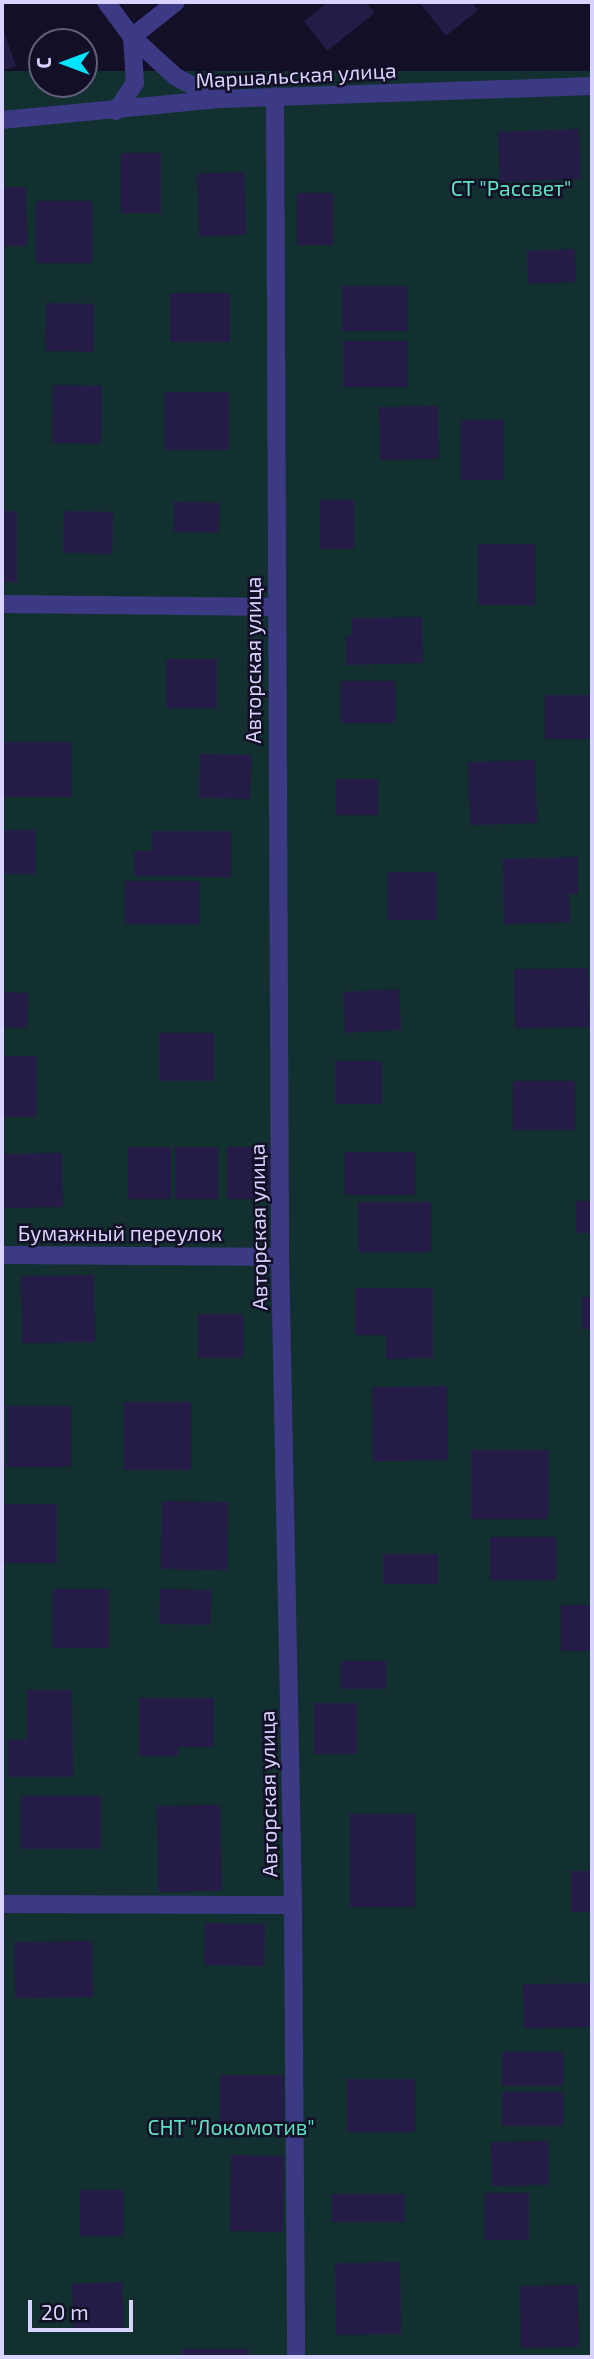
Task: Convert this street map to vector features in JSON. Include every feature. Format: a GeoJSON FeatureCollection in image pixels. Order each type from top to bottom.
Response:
{"type":"FeatureCollection","features":[{"type":"Feature","properties":{"kind":"street"},"geometry":{"type":"LineString","coordinates":[[106,2],[132,37],[176,77],[219,99]]}},
{"type":"Feature","properties":{"kind":"street"},"geometry":{"type":"LineString","coordinates":[[132,37],[176,2]]}},
{"type":"Feature","properties":{"kind":"street"},"geometry":{"type":"LineString","coordinates":[[116,111],[135,83],[132,37]]}},
{"type":"Feature","properties":{"kind":"street","name":"Маршальская улица"},"geometry":{"type":"LineString","coordinates":[[2,120],[219,99],[592,86]]}},
{"type":"Feature","properties":{"kind":"street","name":"Авторская улица"},"geometry":{"type":"LineString","coordinates":[[275,96],[275,607],[280,1257],[293,1905],[296,2357]]}},
{"type":"Feature","properties":{"kind":"street"},"geometry":{"type":"LineString","coordinates":[[2,604],[275,607]]}},
{"type":"Feature","properties":{"kind":"street","name":"Бумажный переулок"},"geometry":{"type":"LineString","coordinates":[[2,1255],[280,1257]]}},
{"type":"Feature","properties":{"kind":"street"},"geometry":{"type":"LineString","coordinates":[[2,1905],[293,1905]]}},
{"type":"Feature","properties":{"kind":"green space","name":"СНТ \"Локомотив\""},"geometry":{"type":"Polygon","coordinates":[[[2,71],[28,71],[28,98],[98,98],[98,71],[592,71],[592,2357],[2,2357],[2,71]]]}},
{"type":"Feature","properties":{"kind":"building"},"geometry":{"type":"Polygon","coordinates":[[[328,2],[366,2],[375,13],[327,51],[304,21],[328,2]]]}},
{"type":"Feature","properties":{"kind":"building"},"geometry":{"type":"Polygon","coordinates":[[[419,2],[471,2],[478,10],[446,36],[419,2]]]}},
{"type":"Feature","properties":{"kind":"building"},"geometry":{"type":"Polygon","coordinates":[[[2,26],[16,66],[2,71],[2,26]]]}},
{"type":"Feature","properties":{"kind":"building"},"geometry":{"type":"Polygon","coordinates":[[[579,129],[581,179],[500,182],[498,132],[579,129]]]}},
{"type":"Feature","properties":{"kind":"building"},"geometry":{"type":"Polygon","coordinates":[[[121,153],[161,153],[161,213],[121,213],[121,153]]]}},
{"type":"Feature","properties":{"kind":"building"},"geometry":{"type":"Polygon","coordinates":[[[244,172],[246,235],[199,237],[197,174],[244,172]]]}},
{"type":"Feature","properties":{"kind":"building"},"geometry":{"type":"Polygon","coordinates":[[[2,187],[26,187],[27,246],[3,246],[2,187]]]}},
{"type":"Feature","properties":{"kind":"building"},"geometry":{"type":"Polygon","coordinates":[[[297,193],[333,193],[333,245],[297,245],[297,193]]]}},
{"type":"Feature","properties":{"kind":"building"},"geometry":{"type":"Polygon","coordinates":[[[36,201],[92,201],[92,263],[36,263],[36,201]]]}},
{"type":"Feature","properties":{"kind":"building"},"geometry":{"type":"Polygon","coordinates":[[[575,249],[576,282],[528,284],[527,251],[575,249]]]}},
{"type":"Feature","properties":{"kind":"building"},"geometry":{"type":"Polygon","coordinates":[[[342,286],[408,286],[408,331],[342,331],[342,286]]]}},
{"type":"Feature","properties":{"kind":"building"},"geometry":{"type":"Polygon","coordinates":[[[170,293],[230,293],[230,342],[170,342],[170,293]]]}},
{"type":"Feature","properties":{"kind":"building"},"geometry":{"type":"Polygon","coordinates":[[[46,303],[94,304],[93,352],[45,351],[46,303]]]}},
{"type":"Feature","properties":{"kind":"building"},"geometry":{"type":"Polygon","coordinates":[[[343,341],[408,341],[408,387],[343,387],[343,341]]]}},
{"type":"Feature","properties":{"kind":"building"},"geometry":{"type":"Polygon","coordinates":[[[53,385],[102,386],[101,444],[52,443],[53,385]]]}},
{"type":"Feature","properties":{"kind":"building"},"geometry":{"type":"Polygon","coordinates":[[[165,392],[229,392],[229,450],[165,450],[165,392]]]}},
{"type":"Feature","properties":{"kind":"building"},"geometry":{"type":"Polygon","coordinates":[[[438,406],[439,459],[380,460],[379,407],[438,406]]]}},
{"type":"Feature","properties":{"kind":"building"},"geometry":{"type":"Polygon","coordinates":[[[461,420],[504,420],[504,480],[461,480],[461,420]]]}},
{"type":"Feature","properties":{"kind":"building"},"geometry":{"type":"Polygon","coordinates":[[[320,500],[354,500],[354,549],[320,549],[320,500]]]}},
{"type":"Feature","properties":{"kind":"building"},"geometry":{"type":"Polygon","coordinates":[[[174,502],[219,503],[218,533],[173,532],[174,502]]]}},
{"type":"Feature","properties":{"kind":"building"},"geometry":{"type":"Polygon","coordinates":[[[2,511],[17,511],[17,582],[2,582],[2,511]]]}},
{"type":"Feature","properties":{"kind":"building"},"geometry":{"type":"Polygon","coordinates":[[[64,511],[113,512],[112,554],[63,553],[64,511]]]}},
{"type":"Feature","properties":{"kind":"building"},"geometry":{"type":"Polygon","coordinates":[[[478,544],[535,544],[535,605],[478,605],[478,544]]]}},
{"type":"Feature","properties":{"kind":"building"},"geometry":{"type":"Polygon","coordinates":[[[422,617],[423,663],[346,665],[346,636],[352,636],[352,618],[422,617]]]}},
{"type":"Feature","properties":{"kind":"building"},"geometry":{"type":"Polygon","coordinates":[[[166,659],[217,659],[217,708],[166,708],[166,659]]]}},
{"type":"Feature","properties":{"kind":"building"},"geometry":{"type":"Polygon","coordinates":[[[341,681],[395,681],[395,723],[341,723],[341,681]]]}},
{"type":"Feature","properties":{"kind":"building"},"geometry":{"type":"Polygon","coordinates":[[[545,695],[592,695],[592,739],[545,739],[545,695]]]}},
{"type":"Feature","properties":{"kind":"building"},"geometry":{"type":"Polygon","coordinates":[[[2,742],[72,742],[72,797],[2,797],[2,742]]]}},
{"type":"Feature","properties":{"kind":"building"},"geometry":{"type":"Polygon","coordinates":[[[200,754],[251,755],[250,799],[199,798],[200,754]]]}},
{"type":"Feature","properties":{"kind":"building"},"geometry":{"type":"Polygon","coordinates":[[[535,760],[537,823],[470,825],[468,762],[535,760]]]}},
{"type":"Feature","properties":{"kind":"building"},"geometry":{"type":"Polygon","coordinates":[[[336,779],[378,779],[378,815],[336,815],[336,779]]]}},
{"type":"Feature","properties":{"kind":"building"},"geometry":{"type":"Polygon","coordinates":[[[2,830],[35,830],[35,874],[2,874],[2,830]]]}},
{"type":"Feature","properties":{"kind":"building"},"geometry":{"type":"Polygon","coordinates":[[[152,831],[231,831],[231,877],[134,876],[134,851],[152,851],[152,831]]]}},
{"type":"Feature","properties":{"kind":"building"},"geometry":{"type":"Polygon","coordinates":[[[578,857],[578,894],[569,894],[570,922],[504,924],[503,859],[578,857]]]}},
{"type":"Feature","properties":{"kind":"building"},"geometry":{"type":"Polygon","coordinates":[[[388,872],[436,872],[436,920],[388,920],[388,872]]]}},
{"type":"Feature","properties":{"kind":"building"},"geometry":{"type":"Polygon","coordinates":[[[125,881],[200,881],[200,924],[125,924],[125,881]]]}},
{"type":"Feature","properties":{"kind":"building"},"geometry":{"type":"Polygon","coordinates":[[[588,968],[589,1027],[515,1028],[514,969],[588,968]]]}},
{"type":"Feature","properties":{"kind":"building"},"geometry":{"type":"Polygon","coordinates":[[[399,989],[401,1030],[345,1033],[343,992],[399,989]]]}},
{"type":"Feature","properties":{"kind":"building"},"geometry":{"type":"Polygon","coordinates":[[[2,992],[28,993],[27,1028],[2,1027],[2,992]]]}},
{"type":"Feature","properties":{"kind":"building"},"geometry":{"type":"Polygon","coordinates":[[[159,1033],[214,1033],[214,1081],[159,1081],[159,1033]]]}},
{"type":"Feature","properties":{"kind":"building"},"geometry":{"type":"Polygon","coordinates":[[[2,1056],[36,1056],[36,1117],[2,1117],[2,1056]]]}},
{"type":"Feature","properties":{"kind":"building"},"geometry":{"type":"Polygon","coordinates":[[[335,1061],[382,1061],[382,1104],[335,1104],[335,1061]]]}},
{"type":"Feature","properties":{"kind":"building"},"geometry":{"type":"Polygon","coordinates":[[[513,1081],[575,1081],[575,1130],[513,1130],[513,1081]]]}},
{"type":"Feature","properties":{"kind":"building"},"geometry":{"type":"Polygon","coordinates":[[[128,1147],[171,1147],[171,1199],[128,1199],[128,1147]]]}},
{"type":"Feature","properties":{"kind":"building"},"geometry":{"type":"Polygon","coordinates":[[[175,1147],[218,1147],[218,1199],[175,1199],[175,1147]]]}},
{"type":"Feature","properties":{"kind":"building"},"geometry":{"type":"Polygon","coordinates":[[[227,1147],[270,1147],[270,1199],[227,1199],[227,1147]]]}},
{"type":"Feature","properties":{"kind":"building"},"geometry":{"type":"Polygon","coordinates":[[[345,1152],[415,1152],[415,1195],[345,1195],[345,1152]]]}},
{"type":"Feature","properties":{"kind":"building"},"geometry":{"type":"Polygon","coordinates":[[[62,1153],[63,1207],[3,1208],[2,1154],[62,1153]]]}},
{"type":"Feature","properties":{"kind":"building"},"geometry":{"type":"Polygon","coordinates":[[[576,1201],[592,1201],[592,1233],[576,1233],[576,1201]]]}},
{"type":"Feature","properties":{"kind":"building"},"geometry":{"type":"Polygon","coordinates":[[[358,1202],[431,1202],[431,1252],[358,1252],[358,1202]]]}},
{"type":"Feature","properties":{"kind":"building"},"geometry":{"type":"Polygon","coordinates":[[[94,1275],[95,1342],[22,1343],[21,1276],[94,1275]]]}},
{"type":"Feature","properties":{"kind":"building"},"geometry":{"type":"Polygon","coordinates":[[[355,1288],[433,1288],[433,1358],[386,1359],[386,1335],[355,1335],[355,1288]]]}},
{"type":"Feature","properties":{"kind":"building"},"geometry":{"type":"Polygon","coordinates":[[[582,1297],[592,1297],[592,1329],[582,1329],[582,1297]]]}},
{"type":"Feature","properties":{"kind":"building"},"geometry":{"type":"Polygon","coordinates":[[[198,1314],[243,1314],[243,1358],[198,1358],[198,1314]]]}},
{"type":"Feature","properties":{"kind":"building"},"geometry":{"type":"Polygon","coordinates":[[[447,1386],[448,1460],[373,1461],[372,1387],[447,1386]]]}},
{"type":"Feature","properties":{"kind":"building"},"geometry":{"type":"Polygon","coordinates":[[[124,1402],[191,1402],[191,1470],[124,1470],[124,1402]]]}},
{"type":"Feature","properties":{"kind":"building"},"geometry":{"type":"Polygon","coordinates":[[[6,1406],[71,1406],[71,1467],[6,1467],[6,1406]]]}},
{"type":"Feature","properties":{"kind":"building"},"geometry":{"type":"Polygon","coordinates":[[[471,1450],[548,1450],[548,1519],[471,1519],[471,1450]]]}},
{"type":"Feature","properties":{"kind":"building"},"geometry":{"type":"Polygon","coordinates":[[[162,1501],[228,1502],[227,1570],[161,1569],[162,1501]]]}},
{"type":"Feature","properties":{"kind":"building"},"geometry":{"type":"Polygon","coordinates":[[[2,1504],[57,1504],[57,1563],[2,1563],[2,1504]]]}},
{"type":"Feature","properties":{"kind":"building"},"geometry":{"type":"Polygon","coordinates":[[[490,1537],[556,1537],[556,1580],[490,1580],[490,1537]]]}},
{"type":"Feature","properties":{"kind":"building"},"geometry":{"type":"Polygon","coordinates":[[[383,1554],[438,1554],[438,1584],[383,1584],[383,1554]]]}},
{"type":"Feature","properties":{"kind":"building"},"geometry":{"type":"Polygon","coordinates":[[[53,1589],[109,1589],[109,1648],[53,1648],[53,1589]]]}},
{"type":"Feature","properties":{"kind":"building"},"geometry":{"type":"Polygon","coordinates":[[[160,1589],[211,1590],[210,1625],[159,1624],[160,1589]]]}},
{"type":"Feature","properties":{"kind":"building"},"geometry":{"type":"Polygon","coordinates":[[[561,1605],[592,1605],[592,1651],[561,1651],[561,1605]]]}},
{"type":"Feature","properties":{"kind":"building"},"geometry":{"type":"Polygon","coordinates":[[[341,1661],[386,1661],[386,1689],[341,1689],[341,1661]]]}},
{"type":"Feature","properties":{"kind":"building"},"geometry":{"type":"Polygon","coordinates":[[[27,1690],[72,1690],[73,1777],[8,1777],[8,1740],[27,1740],[27,1690]]]}},
{"type":"Feature","properties":{"kind":"building"},"geometry":{"type":"Polygon","coordinates":[[[139,1698],[214,1698],[213,1747],[178,1747],[178,1756],[139,1756],[139,1698]]]}},
{"type":"Feature","properties":{"kind":"building"},"geometry":{"type":"Polygon","coordinates":[[[314,1703],[357,1703],[357,1754],[314,1754],[314,1703]]]}},
{"type":"Feature","properties":{"kind":"building"},"geometry":{"type":"Polygon","coordinates":[[[21,1796],[101,1796],[101,1849],[21,1849],[21,1796]]]}},
{"type":"Feature","properties":{"kind":"building"},"geometry":{"type":"Polygon","coordinates":[[[220,1805],[222,1891],[159,1892],[157,1806],[220,1805]]]}},
{"type":"Feature","properties":{"kind":"building"},"geometry":{"type":"Polygon","coordinates":[[[350,1814],[415,1814],[415,1907],[350,1907],[350,1814]]]}},
{"type":"Feature","properties":{"kind":"building"},"geometry":{"type":"Polygon","coordinates":[[[571,1871],[592,1871],[592,1912],[571,1912],[571,1871]]]}},
{"type":"Feature","properties":{"kind":"building"},"geometry":{"type":"Polygon","coordinates":[[[205,1923],[265,1924],[264,1966],[204,1965],[205,1923]]]}},
{"type":"Feature","properties":{"kind":"building"},"geometry":{"type":"Polygon","coordinates":[[[92,1941],[93,1997],[15,1998],[14,1942],[92,1941]]]}},
{"type":"Feature","properties":{"kind":"building"},"geometry":{"type":"Polygon","coordinates":[[[591,1983],[592,2027],[524,2028],[523,1984],[591,1983]]]}},
{"type":"Feature","properties":{"kind":"building"},"geometry":{"type":"Polygon","coordinates":[[[502,2052],[563,2052],[563,2086],[502,2086],[502,2052]]]}},
{"type":"Feature","properties":{"kind":"building"},"geometry":{"type":"Polygon","coordinates":[[[220,2075],[284,2075],[284,2134],[220,2134],[220,2075]]]}},
{"type":"Feature","properties":{"kind":"building"},"geometry":{"type":"Polygon","coordinates":[[[347,2079],[415,2079],[415,2132],[347,2132],[347,2079]]]}},
{"type":"Feature","properties":{"kind":"building"},"geometry":{"type":"Polygon","coordinates":[[[502,2092],[563,2092],[563,2126],[502,2126],[502,2092]]]}},
{"type":"Feature","properties":{"kind":"building"},"geometry":{"type":"Polygon","coordinates":[[[548,2141],[549,2185],[492,2186],[491,2142],[548,2141]]]}},
{"type":"Feature","properties":{"kind":"building"},"geometry":{"type":"Polygon","coordinates":[[[231,2155],[284,2156],[283,2232],[230,2231],[231,2155]]]}},
{"type":"Feature","properties":{"kind":"building"},"geometry":{"type":"Polygon","coordinates":[[[80,2190],[123,2190],[123,2236],[80,2236],[80,2190]]]}},
{"type":"Feature","properties":{"kind":"building"},"geometry":{"type":"Polygon","coordinates":[[[485,2193],[529,2193],[529,2240],[485,2240],[485,2193]]]}},
{"type":"Feature","properties":{"kind":"building"},"geometry":{"type":"Polygon","coordinates":[[[332,2194],[404,2194],[404,2222],[332,2222],[332,2194]]]}},
{"type":"Feature","properties":{"kind":"building"},"geometry":{"type":"Polygon","coordinates":[[[400,2262],[401,2334],[336,2335],[335,2263],[400,2262]]]}},
{"type":"Feature","properties":{"kind":"building"},"geometry":{"type":"Polygon","coordinates":[[[122,2282],[124,2330],[74,2332],[72,2284],[122,2282]]]}},
{"type":"Feature","properties":{"kind":"building"},"geometry":{"type":"Polygon","coordinates":[[[578,2285],[579,2347],[521,2348],[520,2286],[578,2285]]]}},
{"type":"Feature","properties":{"kind":"building"},"geometry":{"type":"Polygon","coordinates":[[[181,2349],[249,2349],[249,2357],[181,2357],[181,2349]]]}},
{"type":"Feature","properties":{"kind":"park label","name":"СТ \"Рассвет\""},"geometry":{"type":"Point","coordinates":[511,188]}}]}
